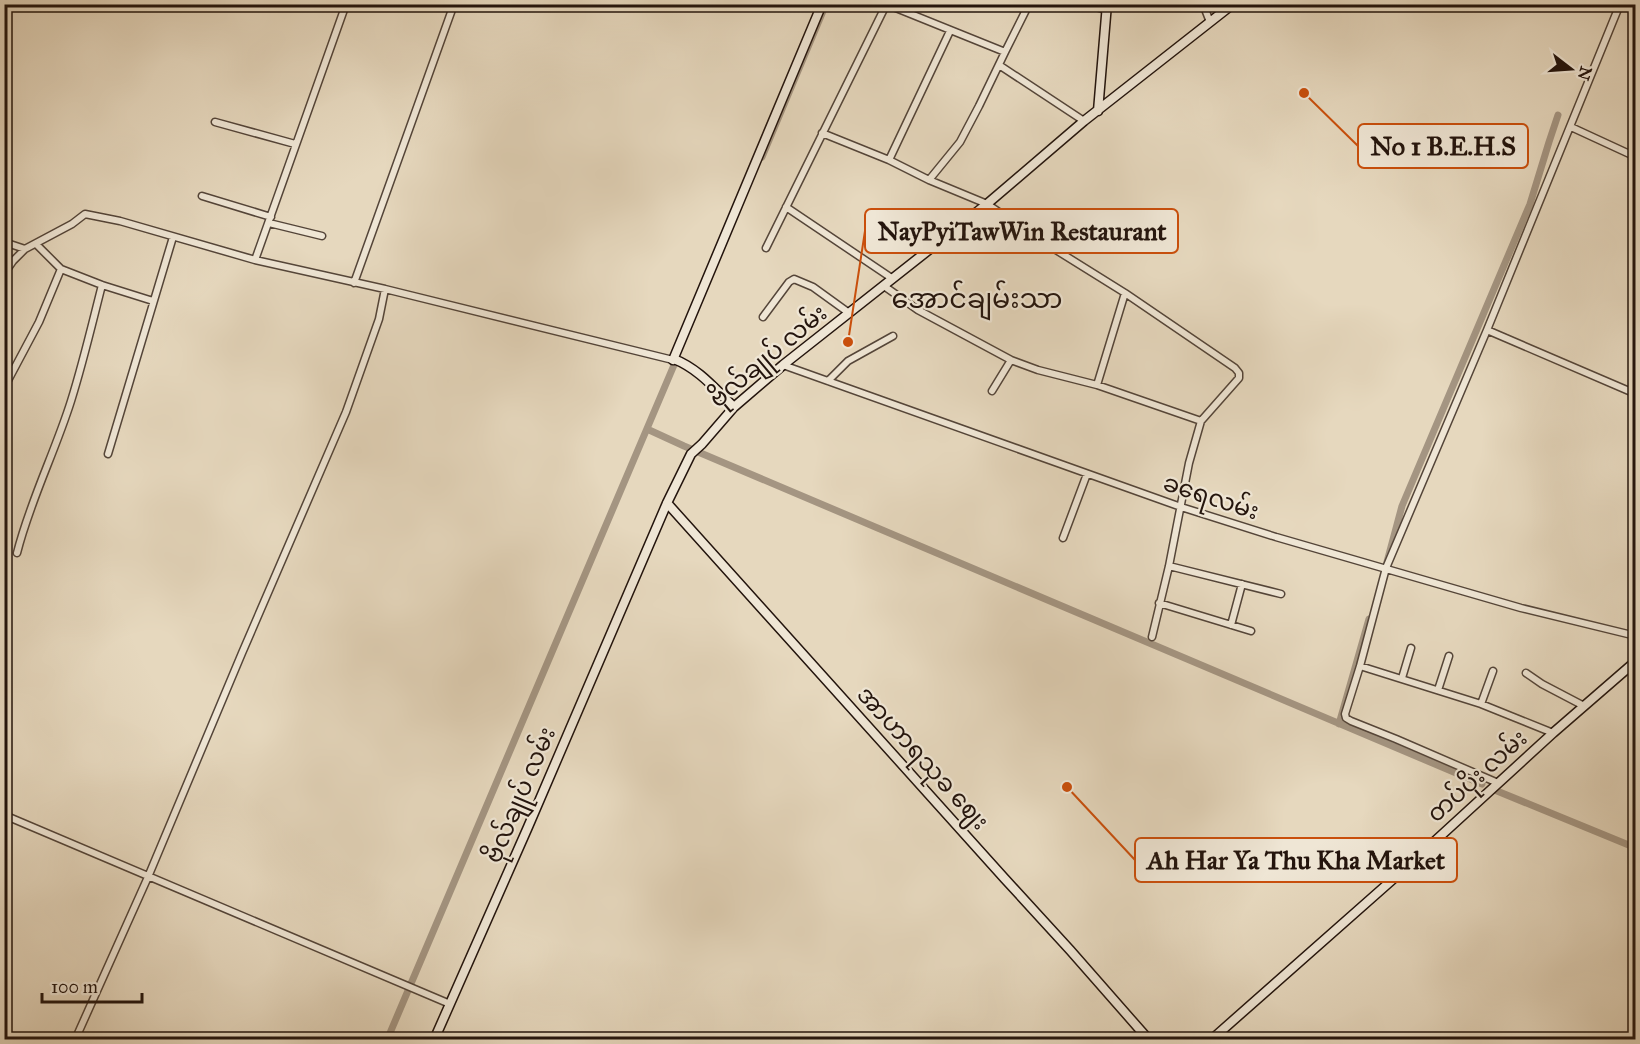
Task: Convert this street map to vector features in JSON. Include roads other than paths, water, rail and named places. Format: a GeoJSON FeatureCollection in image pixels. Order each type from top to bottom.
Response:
{"type":"FeatureCollection","features":[{"type":"Feature","properties":{"kind":"street"},"geometry":{"type":"LineString","coordinates":[[255,260],[346,4]]}},
{"type":"Feature","properties":{"kind":"street"},"geometry":{"type":"LineString","coordinates":[[354,283],[454,4]]}},
{"type":"Feature","properties":{"kind":"street"},"geometry":{"type":"LineString","coordinates":[[676,360],[822,4]]}},
{"type":"Feature","properties":{"kind":"street"},"geometry":{"type":"LineString","coordinates":[[929,180],[960,142],[1029,4]]}},
{"type":"Feature","properties":{"kind":"street"},"geometry":{"type":"LineString","coordinates":[[1085,4],[1106,7],[1098,111]]}},
{"type":"Feature","properties":{"kind":"street"},"geometry":{"type":"LineString","coordinates":[[1203,4],[1210,22]]}},
{"type":"Feature","properties":{"kind":"street","name":"ဗိုလ်ချုပ် လမ်း"},"geometry":{"type":"LineString","coordinates":[[434,1040],[667,503],[691,454],[734,407],[783,365],[987,204],[1084,121],[1233,4]]}},
{"type":"Feature","properties":{"kind":"street"},"geometry":{"type":"LineString","coordinates":[[1498,783],[1347,719],[1345,714],[1386,568],[1487,330],[1620,4]]}},
{"type":"Feature","properties":{"kind":"street"},"geometry":{"type":"LineString","coordinates":[[766,248],[885,5],[1005,52]]}},
{"type":"Feature","properties":{"kind":"street"},"geometry":{"type":"LineString","coordinates":[[889,160],[950,31]]}},
{"type":"Feature","properties":{"kind":"street"},"geometry":{"type":"LineString","coordinates":[[999,65],[1084,121]]}},
{"type":"Feature","properties":{"kind":"street"},"geometry":{"type":"LineString","coordinates":[[215,122],[295,144]]}},
{"type":"Feature","properties":{"kind":"street"},"geometry":{"type":"LineString","coordinates":[[1571,127],[1635,157]]}},
{"type":"Feature","properties":{"kind":"street"},"geometry":{"type":"LineString","coordinates":[[822,133],[987,204],[1125,293],[1239,373],[1239,378],[1201,421],[1189,463],[1152,637]]}},
{"type":"Feature","properties":{"kind":"street"},"geometry":{"type":"LineString","coordinates":[[201,196],[322,236]]}},
{"type":"Feature","properties":{"kind":"street"},"geometry":{"type":"LineString","coordinates":[[786,207],[893,279]]}},
{"type":"Feature","properties":{"kind":"street"},"geometry":{"type":"LineString","coordinates":[[4,274],[25,249],[72,224],[85,214],[120,221],[255,260],[385,289],[676,360],[700,374],[734,407]]}},
{"type":"Feature","properties":{"kind":"street"},"geometry":{"type":"LineString","coordinates":[[108,454],[173,237]]}},
{"type":"Feature","properties":{"kind":"street"},"geometry":{"type":"LineString","coordinates":[[4,242],[25,249]]}},
{"type":"Feature","properties":{"kind":"street"},"geometry":{"type":"LineString","coordinates":[[36,244],[61,269],[153,301]]}},
{"type":"Feature","properties":{"kind":"street"},"geometry":{"type":"LineString","coordinates":[[4,388],[39,322],[61,269]]}},
{"type":"Feature","properties":{"kind":"street"},"geometry":{"type":"LineString","coordinates":[[763,317],[789,282],[794,279],[813,287],[849,313]]}},
{"type":"Feature","properties":{"kind":"street"},"geometry":{"type":"LineString","coordinates":[[17,553],[24,526],[71,400],[102,285]]}},
{"type":"Feature","properties":{"kind":"street"},"geometry":{"type":"LineString","coordinates":[[884,286],[918,310],[1011,360],[1038,370],[1097,385],[1201,421]]}},
{"type":"Feature","properties":{"kind":"street"},"geometry":{"type":"LineString","coordinates":[[75,1040],[148,877],[346,412],[379,319],[385,289]]}},
{"type":"Feature","properties":{"kind":"street"},"geometry":{"type":"LineString","coordinates":[[1097,385],[1125,293]]}},
{"type":"Feature","properties":{"kind":"street"},"geometry":{"type":"LineString","coordinates":[[1487,330],[1635,394]]}},
{"type":"Feature","properties":{"kind":"street"},"geometry":{"type":"LineString","coordinates":[[828,381],[848,362],[892,336]]}},
{"type":"Feature","properties":{"kind":"street"},"geometry":{"type":"LineString","coordinates":[[992,391],[1011,360]]}},
{"type":"Feature","properties":{"kind":"street","name":"ခရေလမ်း"},"geometry":{"type":"LineString","coordinates":[[783,365],[1181,507],[1521,608],[1635,636]]}},
{"type":"Feature","properties":{"kind":"street"},"geometry":{"type":"LineString","coordinates":[[1064,538],[1087,474]]}},
{"type":"Feature","properties":{"kind":"street","name":"အာဟာရသုခ ဈေး"},"geometry":{"type":"LineString","coordinates":[[667,503],[1149,1040]]}},
{"type":"Feature","properties":{"kind":"street"},"geometry":{"type":"LineString","coordinates":[[1168,566],[1281,594]]}},
{"type":"Feature","properties":{"kind":"street"},"geometry":{"type":"LineString","coordinates":[[1231,626],[1242,584]]}},
{"type":"Feature","properties":{"kind":"street"},"geometry":{"type":"LineString","coordinates":[[1159,603],[1251,631]]}},
{"type":"Feature","properties":{"kind":"street"},"geometry":{"type":"LineString","coordinates":[[1402,678],[1411,648]]}},
{"type":"Feature","properties":{"kind":"street"},"geometry":{"type":"LineString","coordinates":[[1438,690],[1449,656]]}},
{"type":"Feature","properties":{"kind":"street","name":"တပ်ပိုး လမ်း"},"geometry":{"type":"LineString","coordinates":[[1211,1040],[1635,661]]}},
{"type":"Feature","properties":{"kind":"street"},"geometry":{"type":"LineString","coordinates":[[1360,666],[1481,704],[1553,733]]}},
{"type":"Feature","properties":{"kind":"street"},"geometry":{"type":"LineString","coordinates":[[1481,704],[1492,671]]}},
{"type":"Feature","properties":{"kind":"street"},"geometry":{"type":"LineString","coordinates":[[1526,673],[1584,706]]}},
{"type":"Feature","properties":{"kind":"street"},"geometry":{"type":"LineString","coordinates":[[4,814],[450,1004]]}},
{"type":"Feature","properties":{"kind":"waterway"},"geometry":{"type":"LineString","coordinates":[[762,157],[826,4]]}},
{"type":"Feature","properties":{"kind":"waterway"},"geometry":{"type":"LineString","coordinates":[[1387,562],[1402,506],[1530,204],[1558,115]]}},
{"type":"Feature","properties":{"kind":"waterway"},"geometry":{"type":"LineString","coordinates":[[387,1040],[677,358]]}},
{"type":"Feature","properties":{"kind":"waterway"},"geometry":{"type":"LineString","coordinates":[[647,429],[1482,784]]}},
{"type":"Feature","properties":{"kind":"waterway"},"geometry":{"type":"LineString","coordinates":[[1339,724],[1369,619]]}},
{"type":"Feature","properties":{"kind":"waterway"},"geometry":{"type":"LineString","coordinates":[[1497,791],[1636,848]]}},
{"type":"Feature","properties":{"kind":"place","name":"No 1 B.E.H.S"},"geometry":{"type":"Point","coordinates":[1304,93]}},
{"type":"Feature","properties":{"kind":"place","name":"NayPyiTawWin Restaurant"},"geometry":{"type":"Point","coordinates":[848,342]}},
{"type":"Feature","properties":{"kind":"place","name":"Ah Har Ya Thu Kha Market"},"geometry":{"type":"Point","coordinates":[1067,787]}},
{"type":"Feature","properties":{"kind":"district","name":"အောင်ချမ်းသာ"},"geometry":{"type":"Point","coordinates":[977,299]}}]}
